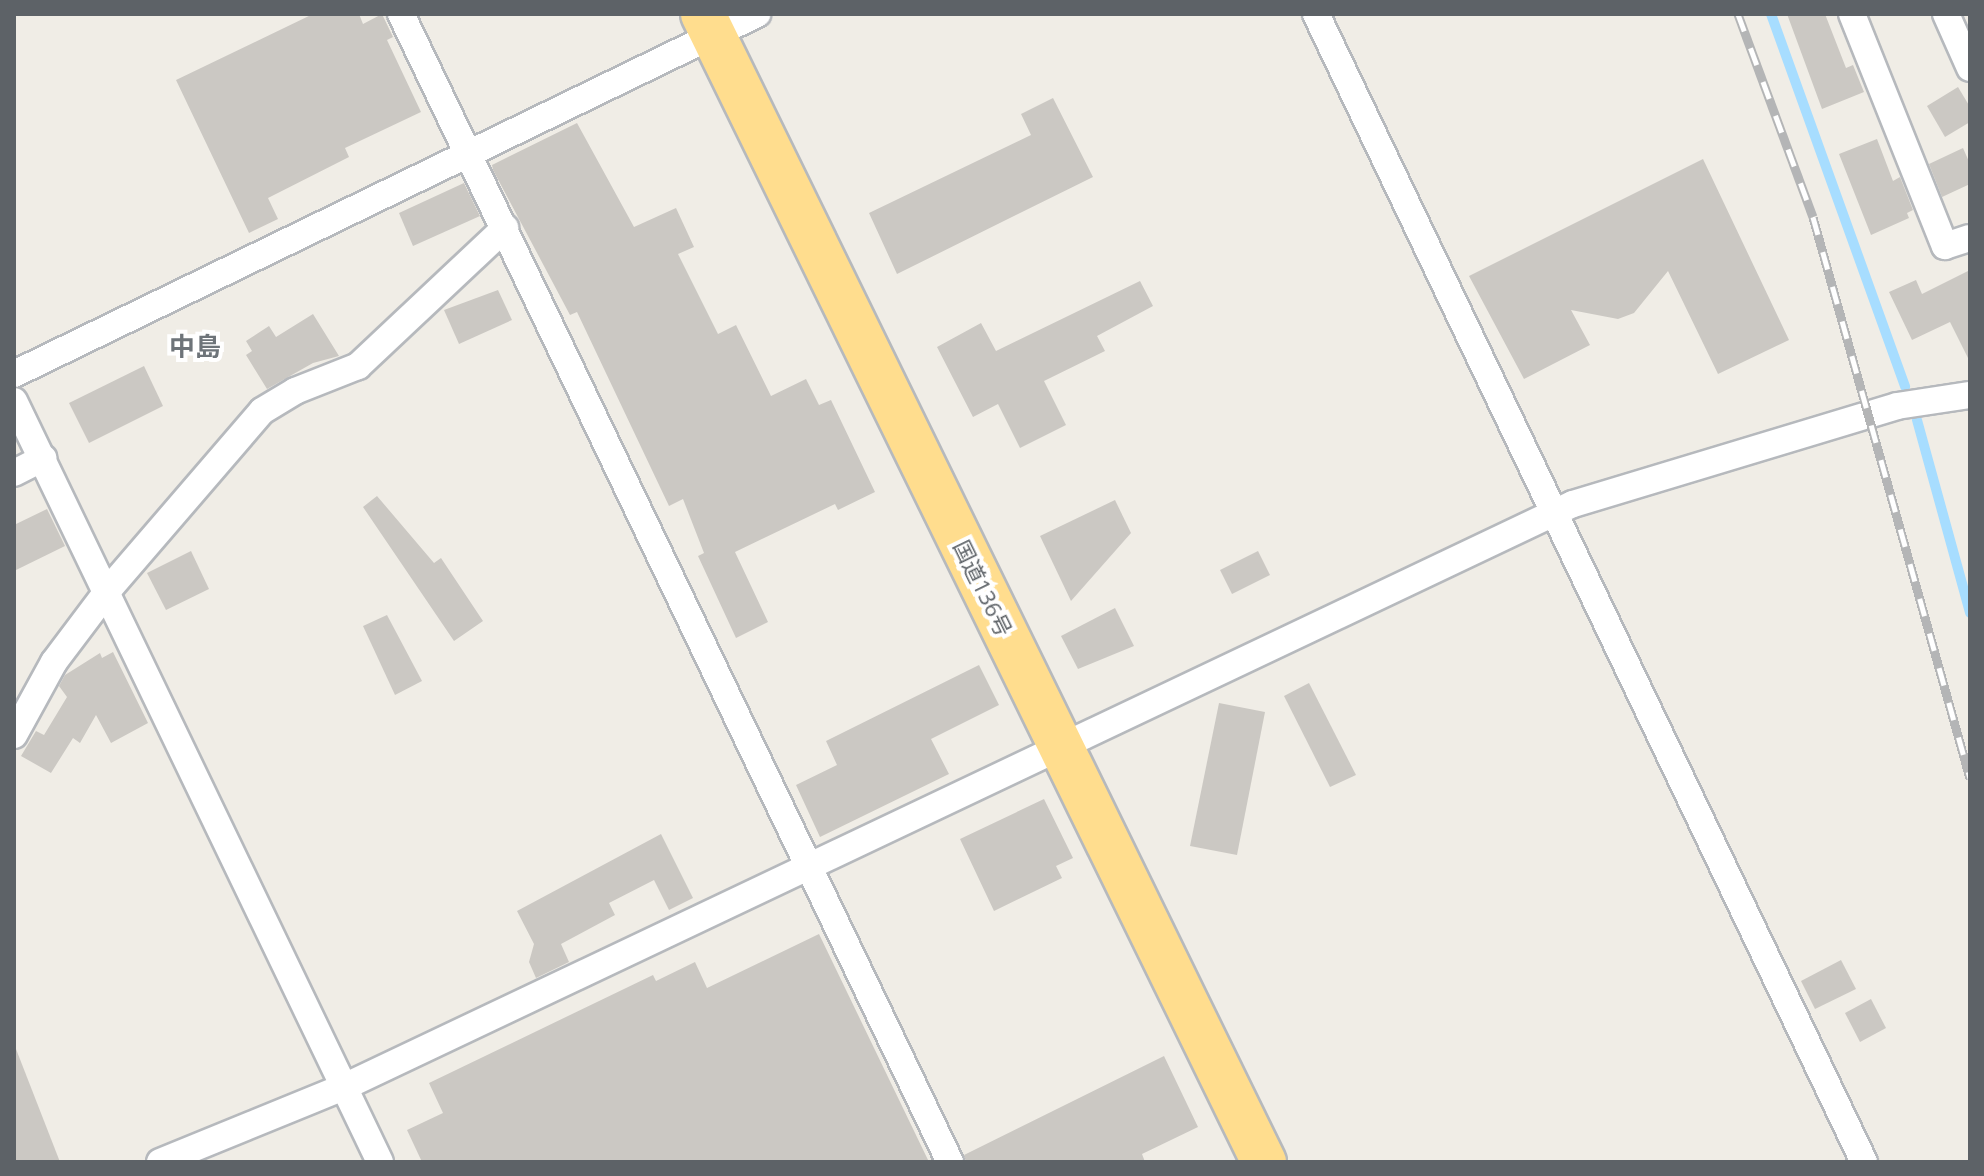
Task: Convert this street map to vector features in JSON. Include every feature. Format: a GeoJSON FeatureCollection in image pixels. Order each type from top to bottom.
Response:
{"type":"FeatureCollection","features":[{"type":"Feature","properties":{"kind":"highway","name":"国道136号"},"geometry":{"type":"LineString","coordinates":[[708,25],[1264,1162]]}},
{"type":"Feature","properties":{"kind":"street"},"geometry":{"type":"LineString","coordinates":[[401,14],[950,1162]]}},
{"type":"Feature","properties":{"kind":"street"},"geometry":{"type":"LineString","coordinates":[[14,374],[468,153],[708,25],[757,14]]}},
{"type":"Feature","properties":{"kind":"street"},"geometry":{"type":"LineString","coordinates":[[1316,14],[1864,1162]]}},
{"type":"Feature","properties":{"kind":"street"},"geometry":{"type":"LineString","coordinates":[[1852,14],[1945,246],[1970,238]]}},
{"type":"Feature","properties":{"kind":"street"},"geometry":{"type":"LineString","coordinates":[[1946,14],[1970,68]]}},
{"type":"Feature","properties":{"kind":"street"},"geometry":{"type":"LineString","coordinates":[[14,735],[36,690],[109,589],[262,411],[295,391],[358,366],[505,228]]}},
{"type":"Feature","properties":{"kind":"street"},"geometry":{"type":"LineString","coordinates":[[177,1159],[344,1087],[1062,749],[1555,512],[1897,406],[1970,395]]}},
{"type":"Feature","properties":{"kind":"street"},"geometry":{"type":"LineString","coordinates":[[14,401],[109,589],[380,1162]]}},
{"type":"Feature","properties":{"kind":"street"},"geometry":{"type":"LineString","coordinates":[[14,473],[43,458]]}},
{"type":"Feature","properties":{"kind":"building"},"geometry":{"type":"Polygon","coordinates":[[[313,14],[359,14],[363,24],[382,14],[393,37],[387,40],[421,112],[345,148],[349,157],[268,198],[278,219],[249,233],[176,80],[313,14]]]}},
{"type":"Feature","properties":{"kind":"building"},"geometry":{"type":"Polygon","coordinates":[[[1787,14],[1825,14],[1846,68],[1853,65],[1864,92],[1822,109],[1787,14]]]}},
{"type":"Feature","properties":{"kind":"building"},"geometry":{"type":"Polygon","coordinates":[[[1958,87],[1970,107],[1970,122],[1945,137],[1927,106],[1958,87]]]}},
{"type":"Feature","properties":{"kind":"building"},"geometry":{"type":"Polygon","coordinates":[[[1053,98],[1093,177],[897,274],[869,213],[1031,135],[1021,114],[1053,98]]]}},
{"type":"Feature","properties":{"kind":"building"},"geometry":{"type":"Polygon","coordinates":[[[577,123],[634,227],[676,208],[694,247],[678,254],[718,334],[736,325],[771,396],[806,379],[819,405],[831,400],[875,492],[838,510],[835,504],[735,552],[768,622],[736,638],[698,556],[704,553],[683,499],[669,506],[577,312],[570,315],[493,170],[492,165],[577,123]]]}},
{"type":"Feature","properties":{"kind":"building"},"geometry":{"type":"Polygon","coordinates":[[[1877,139],[1893,181],[1900,177],[1913,210],[1907,213],[1909,218],[1871,235],[1839,154],[1877,139]]]}},
{"type":"Feature","properties":{"kind":"building"},"geometry":{"type":"Polygon","coordinates":[[[1963,148],[1970,164],[1970,184],[1942,197],[1929,164],[1963,148]]]}},
{"type":"Feature","properties":{"kind":"building"},"geometry":{"type":"Polygon","coordinates":[[[1703,159],[1789,340],[1718,374],[1668,271],[1634,313],[1618,319],[1571,310],[1590,345],[1524,379],[1469,276],[1703,159]]]}},
{"type":"Feature","properties":{"kind":"building"},"geometry":{"type":"Polygon","coordinates":[[[464,183],[480,216],[413,246],[399,213],[464,183]]]}},
{"type":"Feature","properties":{"kind":"building"},"geometry":{"type":"Polygon","coordinates":[[[1970,270],[1970,362],[1950,322],[1912,340],[1889,292],[1916,280],[1922,294],[1970,270]]]}},
{"type":"Feature","properties":{"kind":"building"},"geometry":{"type":"Polygon","coordinates":[[[1140,281],[1153,306],[1097,336],[1105,351],[1044,381],[1066,425],[1020,448],[998,404],[973,417],[937,347],[981,323],[996,351],[1140,281]]]}},
{"type":"Feature","properties":{"kind":"building"},"geometry":{"type":"Polygon","coordinates":[[[498,290],[512,320],[459,344],[444,310],[498,290]]]}},
{"type":"Feature","properties":{"kind":"building"},"geometry":{"type":"Polygon","coordinates":[[[313,314],[339,356],[313,363],[267,389],[246,355],[252,351],[246,341],[269,326],[276,337],[313,314]]]}},
{"type":"Feature","properties":{"kind":"building"},"geometry":{"type":"Polygon","coordinates":[[[144,366],[163,406],[89,443],[69,403],[144,366]]]}},
{"type":"Feature","properties":{"kind":"building"},"geometry":{"type":"Polygon","coordinates":[[[377,496],[434,563],[441,558],[483,621],[454,641],[363,507],[377,496]]]}},
{"type":"Feature","properties":{"kind":"building"},"geometry":{"type":"Polygon","coordinates":[[[1115,500],[1131,533],[1071,601],[1040,536],[1115,500]]]}},
{"type":"Feature","properties":{"kind":"building"},"geometry":{"type":"Polygon","coordinates":[[[47,509],[65,546],[14,571],[14,525],[47,509]]]}},
{"type":"Feature","properties":{"kind":"building"},"geometry":{"type":"Polygon","coordinates":[[[191,551],[209,589],[166,610],[147,573],[191,551]]]}},
{"type":"Feature","properties":{"kind":"building"},"geometry":{"type":"Polygon","coordinates":[[[1258,551],[1270,575],[1232,594],[1220,570],[1258,551]]]}},
{"type":"Feature","properties":{"kind":"building"},"geometry":{"type":"Polygon","coordinates":[[[1115,608],[1134,646],[1078,669],[1061,636],[1115,608]]]}},
{"type":"Feature","properties":{"kind":"building"},"geometry":{"type":"Polygon","coordinates":[[[387,615],[422,681],[395,695],[363,626],[387,615]]]}},
{"type":"Feature","properties":{"kind":"building"},"geometry":{"type":"Polygon","coordinates":[[[113,652],[148,723],[111,743],[96,715],[80,743],[73,738],[51,773],[21,756],[36,731],[44,735],[67,697],[59,686],[65,675],[100,653],[102,658],[113,652]]]}},
{"type":"Feature","properties":{"kind":"building"},"geometry":{"type":"Polygon","coordinates":[[[979,665],[999,705],[931,739],[949,774],[820,837],[796,785],[837,765],[826,741],[979,665]]]}},
{"type":"Feature","properties":{"kind":"building"},"geometry":{"type":"Polygon","coordinates":[[[1309,683],[1356,775],[1330,787],[1284,696],[1309,683]]]}},
{"type":"Feature","properties":{"kind":"building"},"geometry":{"type":"Polygon","coordinates":[[[1219,703],[1265,712],[1237,855],[1190,846],[1219,703]]]}},
{"type":"Feature","properties":{"kind":"building"},"geometry":{"type":"Polygon","coordinates":[[[1044,799],[1073,858],[1056,866],[1062,878],[994,911],[960,839],[1044,799]]]}},
{"type":"Feature","properties":{"kind":"building"},"geometry":{"type":"Polygon","coordinates":[[[661,834],[693,898],[669,910],[654,880],[609,903],[615,915],[561,944],[569,962],[536,978],[529,962],[534,944],[517,911],[661,834]]]}},
{"type":"Feature","properties":{"kind":"building"},"geometry":{"type":"Polygon","coordinates":[[[819,934],[929,1162],[422,1162],[407,1130],[443,1113],[429,1083],[653,975],[656,981],[695,962],[707,988],[819,934]]]}},
{"type":"Feature","properties":{"kind":"building"},"geometry":{"type":"Polygon","coordinates":[[[1841,960],[1856,989],[1815,1009],[1801,981],[1841,960]]]}},
{"type":"Feature","properties":{"kind":"building"},"geometry":{"type":"Polygon","coordinates":[[[1871,999],[1886,1028],[1860,1042],[1845,1013],[1871,999]]]}},
{"type":"Feature","properties":{"kind":"building"},"geometry":{"type":"Polygon","coordinates":[[[16,1049],[60,1162],[14,1162],[16,1049]]]}},
{"type":"Feature","properties":{"kind":"building"},"geometry":{"type":"Polygon","coordinates":[[[1164,1056],[1198,1127],[1142,1154],[1145,1162],[966,1162],[964,1155],[1164,1056]]]}},
{"type":"Feature","properties":{"kind":"waterway"},"geometry":{"type":"LineString","coordinates":[[1771,14],[1905,387]]}},
{"type":"Feature","properties":{"kind":"waterway"},"geometry":{"type":"LineString","coordinates":[[1917,420],[1970,613]]}},
{"type":"Feature","properties":{"kind":"railway"},"geometry":{"type":"LineString","coordinates":[[1738,14],[1813,217],[1970,778]]}},
{"type":"Feature","properties":{"kind":"district","name":"中島"},"geometry":{"type":"Point","coordinates":[195,347]}}]}
